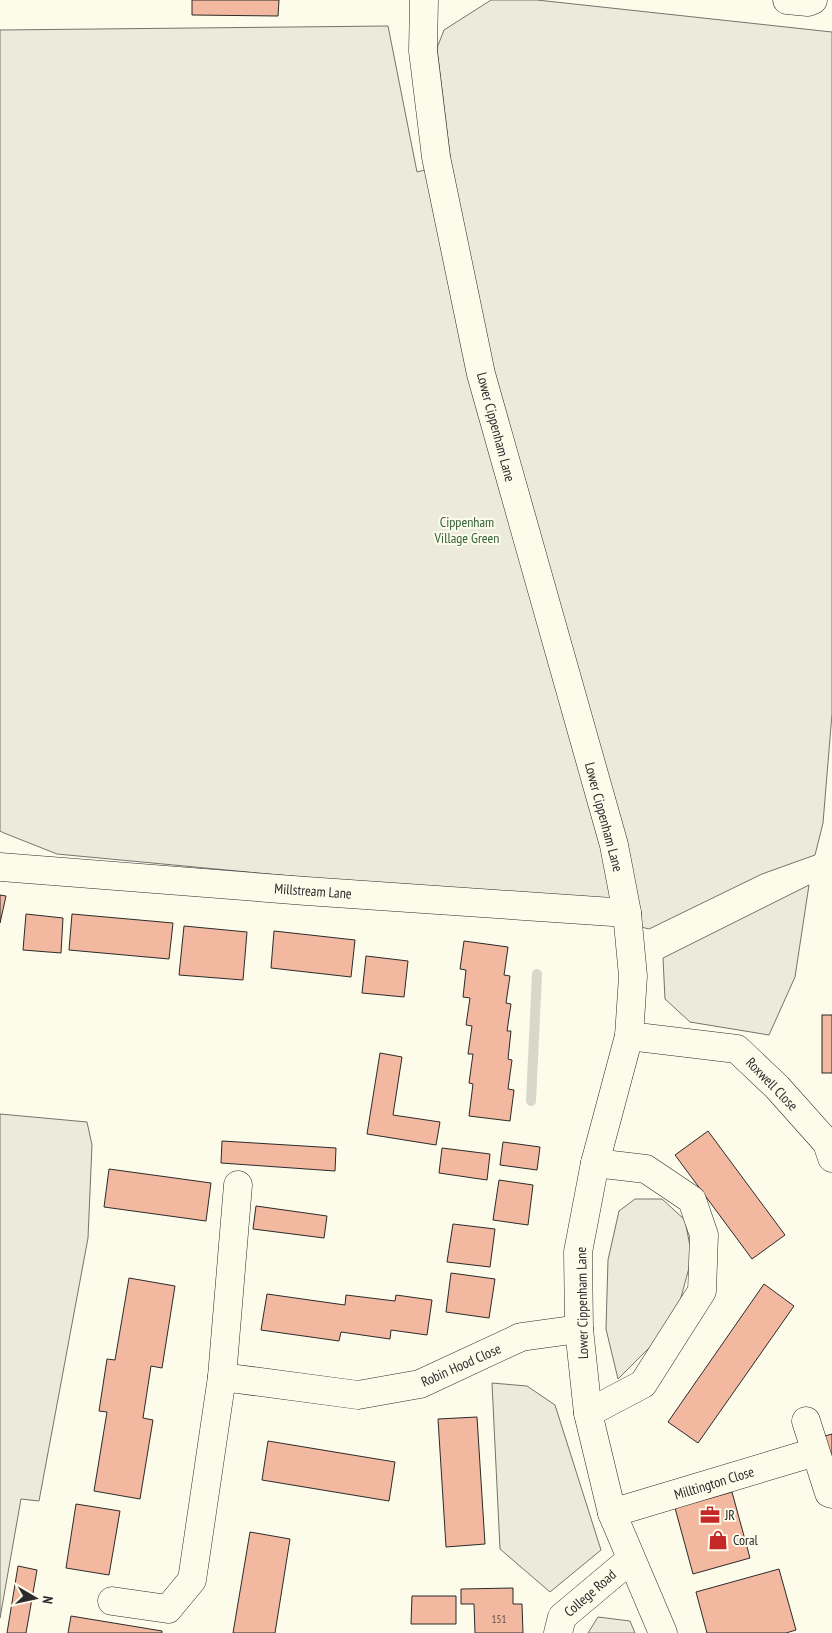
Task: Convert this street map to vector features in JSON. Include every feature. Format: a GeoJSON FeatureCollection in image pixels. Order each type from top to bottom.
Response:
{"type":"FeatureCollection","features":[{"type":"Feature","properties":{"kind":"street","name":"Lower Cippenham Lane"},"geometry":{"type":"LineString","coordinates":[[424,0],[423,51],[436,157],[481,374],[614,846],[627,914],[632,976],[629,1036],[595,1163],[578,1252],[579,1329],[588,1413],[612,1513],[663,1633]]}},
{"type":"Feature","properties":{"kind":"street"},"geometry":{"type":"LineString","coordinates":[[787,0],[808,2],[813,0]]}},
{"type":"Feature","properties":{"kind":"street","name":"Millstream Lane"},"geometry":{"type":"LineString","coordinates":[[0,867],[627,914]]}},
{"type":"Feature","properties":{"kind":"street","name":"Roxwell Close"},"geometry":{"type":"LineString","coordinates":[[629,1036],[737,1049],[777,1087],[828,1143],[832,1158]]}},
{"type":"Feature","properties":{"kind":"street"},"geometry":{"type":"LineString","coordinates":[[588,1413],[643,1384],[702,1291],[704,1235],[692,1200],[646,1169],[595,1163]]}},
{"type":"Feature","properties":{"kind":"street"},"geometry":{"type":"LineString","coordinates":[[112,1601],[168,1609],[192,1580],[222,1377],[238,1185]]}},
{"type":"Feature","properties":{"kind":"street","name":"Robin Hood Close"},"geometry":{"type":"LineString","coordinates":[[222,1377],[358,1395],[420,1384],[521,1337],[579,1329]]}},
{"type":"Feature","properties":{"kind":"street"},"geometry":{"type":"LineString","coordinates":[[806,1421],[829,1493],[832,1494]]}},
{"type":"Feature","properties":{"kind":"street","name":"Milltington Close"},"geometry":{"type":"LineString","coordinates":[[612,1513],[815,1452]]}},
{"type":"Feature","properties":{"kind":"street","name":"College Road"},"geometry":{"type":"LineString","coordinates":[[558,1633],[562,1617],[630,1559]]}},
{"type":"Feature","properties":{"kind":"green space","name":"Cippenham Village Green"},"geometry":{"type":"Polygon","coordinates":[[[491,0],[537,0],[832,32],[832,714],[823,823],[815,855],[762,874],[649,929],[571,909],[481,894],[57,854],[0,831],[0,30],[388,26],[417,172],[451,163],[437,48],[444,30],[491,0]]]}},
{"type":"Feature","properties":{"kind":"green space"},"geometry":{"type":"Polygon","coordinates":[[[809,885],[795,977],[769,1035],[690,1022],[665,999],[663,958],[809,885]]]}},
{"type":"Feature","properties":{"kind":"green space"},"geometry":{"type":"Polygon","coordinates":[[[0,1114],[87,1122],[92,1145],[88,1238],[39,1501],[21,1499],[0,1618],[0,1114]]]}},
{"type":"Feature","properties":{"kind":"green space"},"geometry":{"type":"Polygon","coordinates":[[[635,1199],[662,1199],[685,1220],[692,1257],[680,1301],[654,1343],[618,1379],[606,1329],[608,1260],[619,1211],[635,1199]]]}},
{"type":"Feature","properties":{"kind":"green space"},"geometry":{"type":"Polygon","coordinates":[[[492,1383],[527,1386],[555,1405],[601,1550],[550,1592],[500,1549],[492,1383]]]}},
{"type":"Feature","properties":{"kind":"green space"},"geometry":{"type":"Polygon","coordinates":[[[598,1617],[630,1621],[635,1633],[588,1633],[598,1617]]]}},
{"type":"Feature","properties":{"kind":"building"},"geometry":{"type":"Polygon","coordinates":[[[192,0],[279,0],[278,16],[192,15],[192,0]]]}},
{"type":"Feature","properties":{"kind":"building"},"geometry":{"type":"Polygon","coordinates":[[[0,895],[6,896],[0,923],[0,895]]]}},
{"type":"Feature","properties":{"kind":"building"},"geometry":{"type":"Polygon","coordinates":[[[26,914],[63,918],[61,953],[23,950],[26,914]]]}},
{"type":"Feature","properties":{"kind":"building"},"geometry":{"type":"Polygon","coordinates":[[[72,914],[173,923],[169,959],[69,950],[72,914]]]}},
{"type":"Feature","properties":{"kind":"building"},"geometry":{"type":"Polygon","coordinates":[[[184,926],[247,932],[243,980],[179,975],[184,926]]]}},
{"type":"Feature","properties":{"kind":"building"},"geometry":{"type":"Polygon","coordinates":[[[274,931],[355,940],[351,977],[271,968],[274,931]]]}},
{"type":"Feature","properties":{"kind":"building"},"geometry":{"type":"Polygon","coordinates":[[[464,941],[508,947],[504,975],[510,976],[506,1003],[511,1004],[507,1031],[511,1031],[508,1059],[512,1060],[508,1089],[514,1090],[510,1121],[469,1116],[473,1084],[469,1083],[473,1054],[468,1054],[472,1026],[466,1025],[470,998],[463,997],[466,970],[460,969],[464,941]]]}},
{"type":"Feature","properties":{"kind":"building"},"geometry":{"type":"Polygon","coordinates":[[[366,956],[408,961],[404,997],[362,993],[366,956]]]}},
{"type":"Feature","properties":{"kind":"building"},"geometry":{"type":"Polygon","coordinates":[[[822,1015],[832,1015],[832,1073],[822,1073],[822,1015]]]}},
{"type":"Feature","properties":{"kind":"building"},"geometry":{"type":"Polygon","coordinates":[[[380,1053],[402,1057],[393,1115],[440,1122],[436,1145],[367,1134],[380,1053]]]}},
{"type":"Feature","properties":{"kind":"building"},"geometry":{"type":"Polygon","coordinates":[[[708,1131],[785,1235],[752,1259],[675,1155],[708,1131]]]}},
{"type":"Feature","properties":{"kind":"building"},"geometry":{"type":"Polygon","coordinates":[[[222,1141],[336,1148],[335,1171],[221,1163],[222,1141]]]}},
{"type":"Feature","properties":{"kind":"building"},"geometry":{"type":"Polygon","coordinates":[[[503,1142],[540,1147],[537,1170],[500,1165],[503,1142]]]}},
{"type":"Feature","properties":{"kind":"building"},"geometry":{"type":"Polygon","coordinates":[[[442,1148],[490,1154],[487,1180],[439,1173],[442,1148]]]}},
{"type":"Feature","properties":{"kind":"building"},"geometry":{"type":"Polygon","coordinates":[[[109,1169],[211,1183],[206,1221],[104,1207],[109,1169]]]}},
{"type":"Feature","properties":{"kind":"building"},"geometry":{"type":"Polygon","coordinates":[[[499,1180],[533,1185],[528,1225],[493,1220],[499,1180]]]}},
{"type":"Feature","properties":{"kind":"building"},"geometry":{"type":"Polygon","coordinates":[[[256,1206],[327,1216],[324,1238],[253,1229],[256,1206]]]}},
{"type":"Feature","properties":{"kind":"building"},"geometry":{"type":"Polygon","coordinates":[[[453,1224],[495,1229],[490,1267],[447,1262],[453,1224]]]}},
{"type":"Feature","properties":{"kind":"building"},"geometry":{"type":"Polygon","coordinates":[[[451,1273],[495,1279],[489,1318],[446,1312],[451,1273]]]}},
{"type":"Feature","properties":{"kind":"building"},"geometry":{"type":"Polygon","coordinates":[[[129,1278],[175,1286],[162,1368],[151,1366],[143,1418],[153,1420],[140,1499],[94,1491],[107,1412],[99,1411],[107,1359],[115,1360],[129,1278]]]}},
{"type":"Feature","properties":{"kind":"building"},"geometry":{"type":"Polygon","coordinates":[[[764,1284],[794,1306],[698,1443],[668,1422],[764,1284]]]}},
{"type":"Feature","properties":{"kind":"building"},"geometry":{"type":"Polygon","coordinates":[[[267,1294],[345,1305],[346,1295],[395,1301],[396,1295],[432,1300],[427,1335],[391,1330],[390,1339],[341,1332],[339,1341],[261,1330],[267,1294]]]}},
{"type":"Feature","properties":{"kind":"building"},"geometry":{"type":"Polygon","coordinates":[[[477,1417],[485,1544],[446,1547],[438,1419],[477,1417]]]}},
{"type":"Feature","properties":{"kind":"building"},"geometry":{"type":"Polygon","coordinates":[[[832,1434],[832,1462],[825,1436],[832,1434]]]}},
{"type":"Feature","properties":{"kind":"building"},"geometry":{"type":"Polygon","coordinates":[[[268,1441],[395,1462],[389,1501],[262,1480],[268,1441]]]}},
{"type":"Feature","properties":{"kind":"building"},"geometry":{"type":"Polygon","coordinates":[[[732,1492],[750,1558],[693,1574],[675,1508],[732,1492]]]}},
{"type":"Feature","properties":{"kind":"building"},"geometry":{"type":"Polygon","coordinates":[[[76,1504],[120,1511],[109,1575],[66,1568],[76,1504]]]}},
{"type":"Feature","properties":{"kind":"building"},"geometry":{"type":"Polygon","coordinates":[[[250,1532],[290,1539],[275,1633],[233,1633],[250,1532]]]}},
{"type":"Feature","properties":{"kind":"building"},"geometry":{"type":"Polygon","coordinates":[[[18,1566],[37,1570],[26,1633],[7,1633],[18,1566]]]}},
{"type":"Feature","properties":{"kind":"building"},"geometry":{"type":"Polygon","coordinates":[[[779,1569],[796,1630],[786,1633],[707,1633],[696,1592],[779,1569]]]}},
{"type":"Feature","properties":{"kind":"building"},"geometry":{"type":"Polygon","coordinates":[[[513,1588],[513,1604],[522,1604],[523,1633],[475,1633],[474,1604],[461,1604],[461,1589],[513,1588]]]}},
{"type":"Feature","properties":{"kind":"building"},"geometry":{"type":"Polygon","coordinates":[[[412,1596],[456,1596],[456,1624],[411,1624],[412,1596]]]}},
{"type":"Feature","properties":{"kind":"building"},"geometry":{"type":"Polygon","coordinates":[[[71,1616],[162,1631],[162,1633],[68,1633],[71,1616]]]}},
{"type":"Feature","properties":{"kind":"waterway"},"geometry":{"type":"LineString","coordinates":[[531,1101],[537,974]]}},
{"type":"Feature","properties":{"kind":"place","name":"JR"},"geometry":{"type":"Point","coordinates":[710,1515]}},
{"type":"Feature","properties":{"kind":"place","name":"Coral"},"geometry":{"type":"Point","coordinates":[718,1540]}}]}
